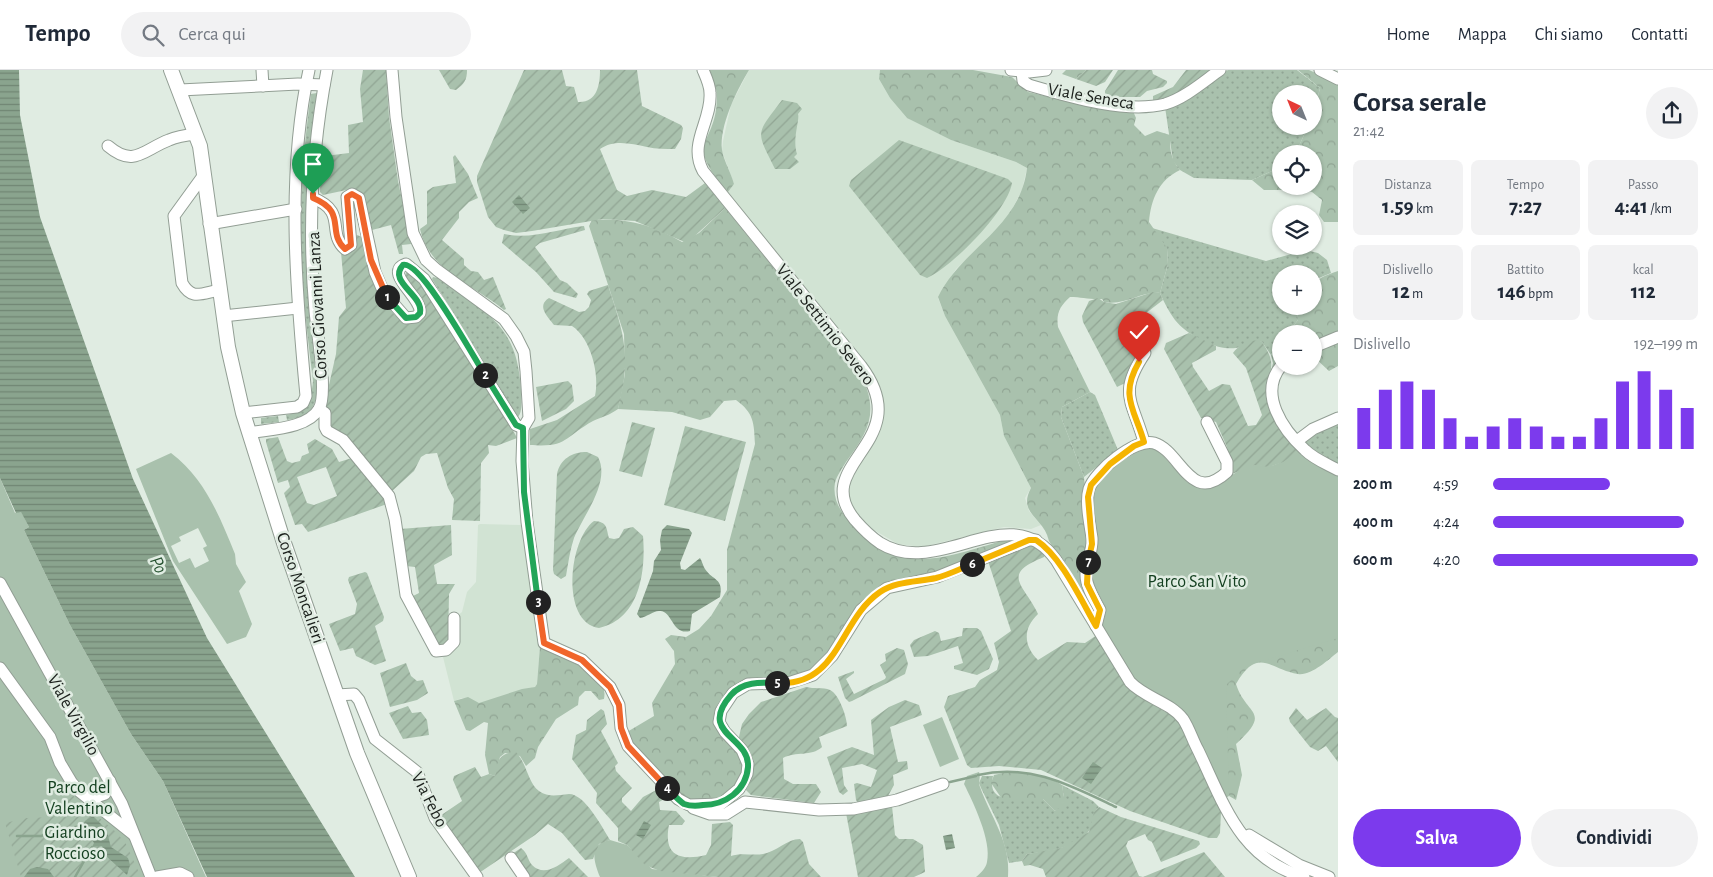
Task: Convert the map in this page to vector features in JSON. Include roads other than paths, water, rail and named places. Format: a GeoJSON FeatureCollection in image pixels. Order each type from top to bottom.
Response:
{"type":"FeatureCollection","features":[{"type":"Feature","properties":{"kind":"main road","name":"Corso Moncalieri"},"geometry":{"type":"LineString","coordinates":[[171,70],[196,134],[204,176],[209,224],[228,347],[243,414],[357,753],[409,877]]}},
{"type":"Feature","properties":{"kind":"street"},"geometry":{"type":"LineString","coordinates":[[262,70],[263,86]]}},
{"type":"Feature","properties":{"kind":"street","name":"Corso Giovanni Lanza"},"geometry":{"type":"LineString","coordinates":[[243,414],[297,407],[303,403],[306,396],[298,308],[296,209],[299,138],[309,70]]}},
{"type":"Feature","properties":{"kind":"street","name":"Corso Giovanni Lanza"},"geometry":{"type":"LineString","coordinates":[[319,409],[323,392],[315,310],[313,198],[324,85],[328,70]]}},
{"type":"Feature","properties":{"kind":"street"},"geometry":{"type":"LineString","coordinates":[[392,70],[396,117],[413,233],[426,260],[504,319],[524,352],[529,418],[523,428],[522,461],[525,502],[544,643],[586,663],[610,687],[619,705],[621,728],[628,746],[678,799],[694,810],[710,814],[726,814],[745,802],[819,810],[853,809],[905,798],[943,784]]}},
{"type":"Feature","properties":{"kind":"street","name":"Viale Settimio Severo"},"geometry":{"type":"LineString","coordinates":[[703,70],[710,92],[708,110],[697,150],[702,171],[861,366],[875,389],[877,426],[848,472],[843,484],[842,497],[848,510],[874,538],[889,547],[905,553],[932,553],[1011,533],[1036,540]]}},
{"type":"Feature","properties":{"kind":"street"},"geometry":{"type":"LineString","coordinates":[[1016,71],[1046,70]]}},
{"type":"Feature","properties":{"kind":"street","name":"Viale Seneca"},"geometry":{"type":"LineString","coordinates":[[1016,71],[1028,85],[1096,101],[1138,106],[1164,104],[1174,100],[1220,70]]}},
{"type":"Feature","properties":{"kind":"street"},"geometry":{"type":"LineString","coordinates":[[1320,70],[1338,79]]}},
{"type":"Feature","properties":{"kind":"street"},"geometry":{"type":"LineString","coordinates":[[180,90],[306,84],[324,85]]}},
{"type":"Feature","properties":{"kind":"street"},"geometry":{"type":"LineString","coordinates":[[108,146],[118,154],[135,157],[168,140],[196,134]]}},
{"type":"Feature","properties":{"kind":"street"},"geometry":{"type":"LineString","coordinates":[[204,176],[174,216],[182,283],[188,293],[192,295],[220,290]]}},
{"type":"Feature","properties":{"kind":"street"},"geometry":{"type":"LineString","coordinates":[[313,198],[331,208],[340,242],[345,249],[351,245],[347,197],[352,194],[359,198],[371,260],[384,293],[406,318],[416,317],[420,313],[421,308],[399,278],[398,272],[406,264],[424,279],[516,425],[523,428]]}},
{"type":"Feature","properties":{"kind":"street"},"geometry":{"type":"LineString","coordinates":[[209,224],[296,209]]}},
{"type":"Feature","properties":{"kind":"street"},"geometry":{"type":"LineString","coordinates":[[223,316],[298,308]]}},
{"type":"Feature","properties":{"kind":"street"},"geometry":{"type":"LineString","coordinates":[[1322,344],[1338,337]]}},
{"type":"Feature","properties":{"kind":"street"},"geometry":{"type":"LineString","coordinates":[[1144,442],[1131,407],[1129,394],[1133,372],[1145,353]]}},
{"type":"Feature","properties":{"kind":"street"},"geometry":{"type":"LineString","coordinates":[[1276,375],[1272,384],[1273,405],[1281,421],[1297,441],[1313,456],[1338,470]]}},
{"type":"Feature","properties":{"kind":"street"},"geometry":{"type":"LineString","coordinates":[[281,409],[283,426]]}},
{"type":"Feature","properties":{"kind":"street"},"geometry":{"type":"LineString","coordinates":[[249,433],[303,422],[319,409],[325,413],[325,428],[327,431],[343,440],[389,496],[406,595],[436,652],[446,650],[454,642],[454,618]]}},
{"type":"Feature","properties":{"kind":"street"},"geometry":{"type":"LineString","coordinates":[[1297,441],[1313,429],[1338,418]]}},
{"type":"Feature","properties":{"kind":"street"},"geometry":{"type":"LineString","coordinates":[[1096,626],[1100,610],[1087,584],[1086,575],[1092,544],[1089,491],[1094,479],[1134,446],[1144,442],[1159,445],[1192,478],[1203,482],[1220,478],[1228,467],[1207,422]]}},
{"type":"Feature","properties":{"kind":"street"},"geometry":{"type":"LineString","coordinates":[[689,805],[721,804],[739,789],[747,774],[746,756],[725,732],[719,722],[721,711],[733,693],[748,684],[788,683],[813,675],[832,656],[861,610],[888,588],[937,577],[1029,540],[1036,540],[1048,549],[1056,560],[1130,682],[1145,695],[1173,710],[1185,722],[1222,804],[1240,833],[1267,860],[1282,869],[1304,877]]}},
{"type":"Feature","properties":{"kind":"street","name":"Viale Virgilio"},"geometry":{"type":"LineString","coordinates":[[0,583],[110,781],[137,838],[152,877]]}},
{"type":"Feature","properties":{"kind":"street"},"geometry":{"type":"LineString","coordinates":[[0,668],[50,737],[60,764],[72,783],[137,838]]}},
{"type":"Feature","properties":{"kind":"street","name":"Via Febo"},"geometry":{"type":"LineString","coordinates":[[337,695],[354,694],[359,700],[376,739],[417,772],[436,818],[477,877]]}},
{"type":"Feature","properties":{"kind":"street"},"geometry":{"type":"LineString","coordinates":[[90,799],[105,794],[110,781]]}},
{"type":"Feature","properties":{"kind":"street"},"geometry":{"type":"LineString","coordinates":[[1234,822],[1262,844],[1299,864],[1329,877]]}},
{"type":"Feature","properties":{"kind":"street"},"geometry":{"type":"LineString","coordinates":[[511,858],[524,877]]}},
{"type":"Feature","properties":{"kind":"street"},"geometry":{"type":"LineString","coordinates":[[157,877],[180,874],[188,877]]}},
{"type":"Feature","properties":{"kind":"water","name":"Po"},"geometry":{"type":"Polygon","coordinates":[[[0,70],[19,70],[20,115],[40,217],[133,479],[207,638],[355,877],[207,877],[163,781],[131,734],[70,625],[24,530],[29,527],[21,512],[16,513],[0,478],[0,70]]]}},
{"type":"Feature","properties":{"kind":"water"},"geometry":{"type":"Polygon","coordinates":[[[519,195],[530,208],[523,214],[512,202],[519,195]]]}},
{"type":"Feature","properties":{"kind":"water"},"geometry":{"type":"Polygon","coordinates":[[[667,525],[689,529],[692,533],[680,563],[681,569],[685,570],[700,558],[705,569],[717,580],[720,586],[720,597],[692,614],[690,631],[679,630],[663,611],[657,611],[640,618],[637,614],[653,571],[654,561],[661,550],[662,530],[667,525]]]}},
{"type":"Feature","properties":{"kind":"water"},"geometry":{"type":"Polygon","coordinates":[[[1093,762],[1102,768],[1091,784],[1082,778],[1093,762]]]}},
{"type":"Feature","properties":{"kind":"water"},"geometry":{"type":"Polygon","coordinates":[[[93,816],[106,829],[111,847],[128,858],[130,865],[127,875],[106,856],[102,846],[92,847],[94,843],[83,826],[85,821],[93,816]]]}},
{"type":"Feature","properties":{"kind":"water"},"geometry":{"type":"Polygon","coordinates":[[[644,821],[651,825],[643,839],[636,835],[644,821]]]}},
{"type":"Feature","properties":{"kind":"water"},"geometry":{"type":"Polygon","coordinates":[[[952,834],[955,848],[946,850],[943,836],[952,834]]]}},
{"type":"Feature","properties":{"kind":"water"},"geometry":{"type":"Polygon","coordinates":[[[37,867],[48,869],[54,877],[24,877],[30,869],[37,867]]]}},
{"type":"Feature","properties":{"kind":"waterway"},"geometry":{"type":"LineString","coordinates":[[978,775],[997,772],[1032,774],[1066,784],[1116,807]]}},
{"type":"Feature","properties":{"kind":"waterway"},"geometry":{"type":"LineString","coordinates":[[950,782],[976,776]]}},
{"type":"Feature","properties":{"kind":"waterway"},"geometry":{"type":"LineString","coordinates":[[69,828],[83,826]]}},
{"type":"Feature","properties":{"kind":"waterway"},"geometry":{"type":"LineString","coordinates":[[17,836],[41,836],[62,830]]}},
{"type":"Feature","properties":{"kind":"waterway"},"geometry":{"type":"LineString","coordinates":[[75,877],[92,847]]}},
{"type":"Feature","properties":{"kind":"park label","name":"Parco San Vito"},"geometry":{"type":"Point","coordinates":[1197,582]}},
{"type":"Feature","properties":{"kind":"park label","name":"Parco del Valentino"},"geometry":{"type":"Point","coordinates":[79,798]}},
{"type":"Feature","properties":{"kind":"park label","name":"Giardino Roccioso"},"geometry":{"type":"Point","coordinates":[75,843]}}]}
